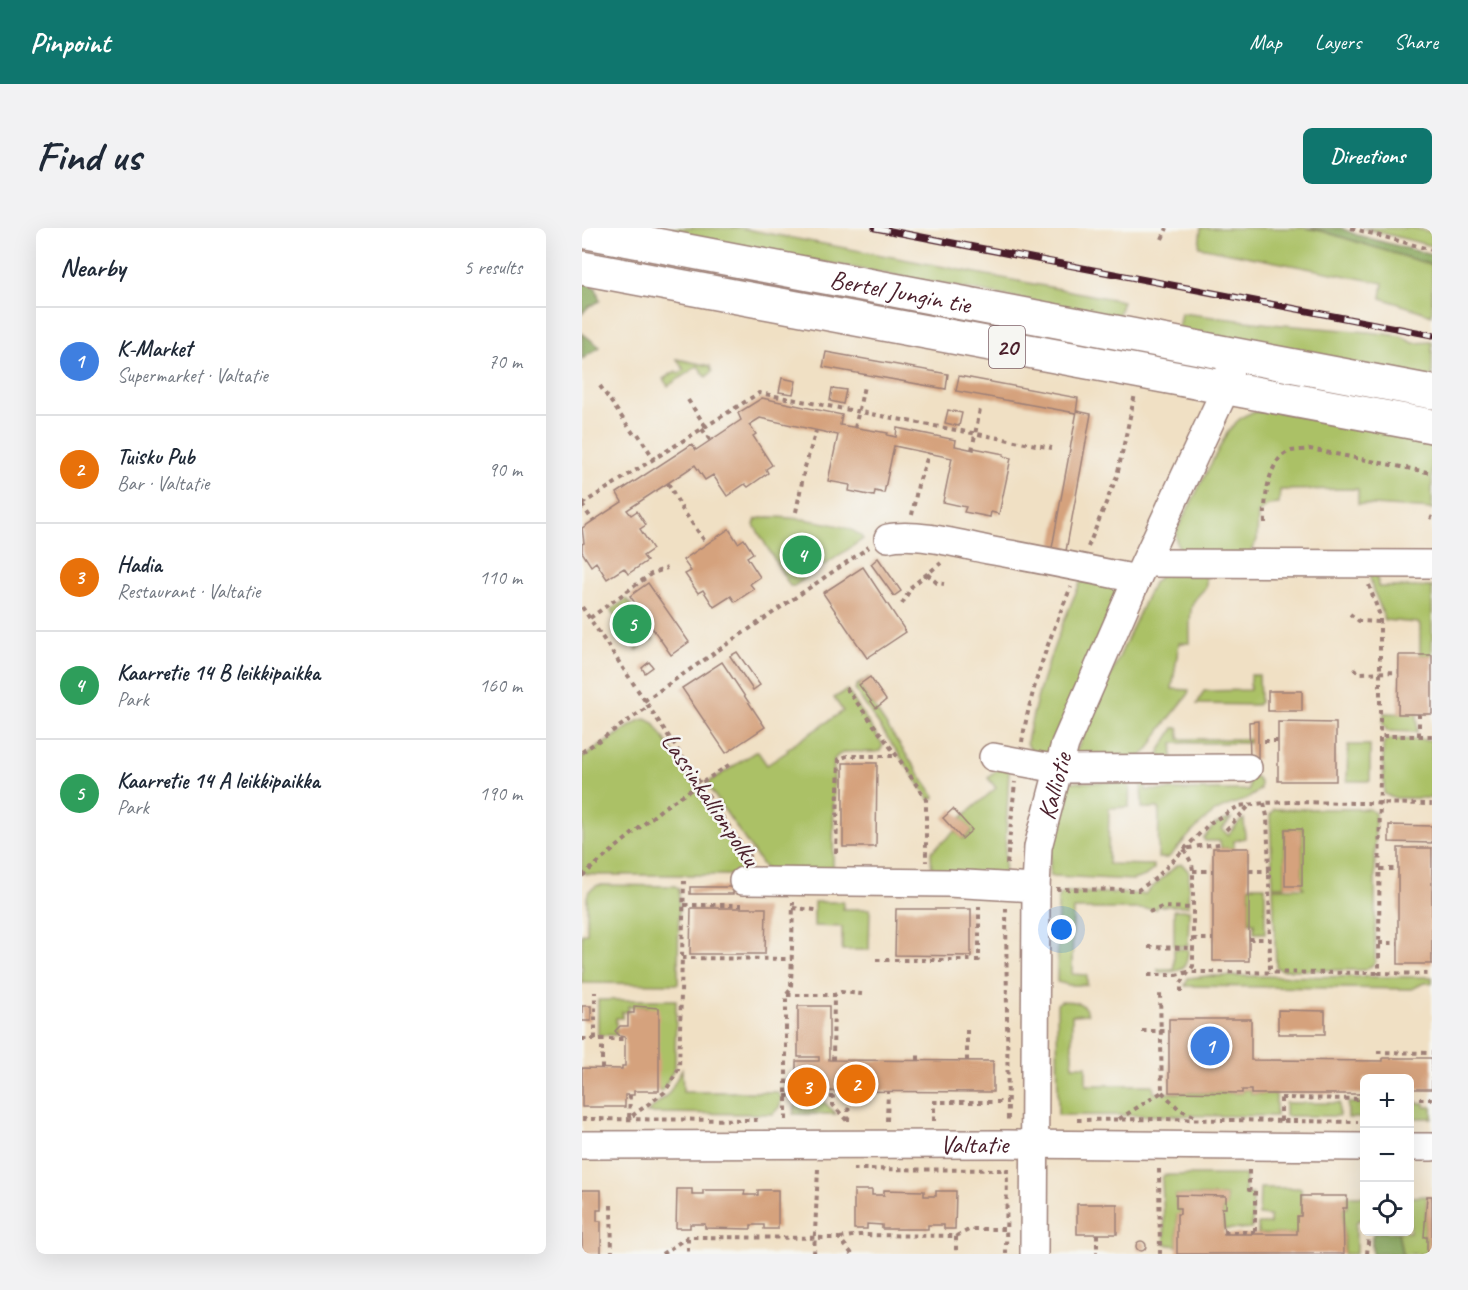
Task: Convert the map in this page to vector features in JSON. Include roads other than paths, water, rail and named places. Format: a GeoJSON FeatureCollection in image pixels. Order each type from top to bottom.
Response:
{"type":"FeatureCollection","features":[{"type":"Feature","properties":{"kind":"highway","name":"Bertel Jungin tie"},"geometry":{"type":"LineString","coordinates":[[582,231],[1432,392]]}},
{"type":"Feature","properties":{"kind":"highway","name":"Bertel Jungin tie"},"geometry":{"type":"LineString","coordinates":[[582,268],[1432,426]]}},
{"type":"Feature","properties":{"kind":"street","name":"Kalliotie"},"geometry":{"type":"LineString","coordinates":[[1035,1254],[1034,1133],[1038,848],[1065,744],[1141,571],[1226,388],[1235,354]]}},
{"type":"Feature","properties":{"kind":"street"},"geometry":{"type":"LineString","coordinates":[[898,537],[962,545],[1080,568],[1141,571],[1361,563],[1431,564]]}},
{"type":"Feature","properties":{"kind":"street"},"geometry":{"type":"LineString","coordinates":[[1006,759],[1058,769],[1248,768]]}},
{"type":"Feature","properties":{"kind":"street","name":"Lassinkallionpolku"},"geometry":{"type":"LineString","coordinates":[[755,882],[794,895],[927,883],[1036,888]]}},
{"type":"Feature","properties":{"kind":"street","name":"Valtatie"},"geometry":{"type":"LineString","coordinates":[[582,1145],[1034,1133],[1360,1147]]}},
{"type":"Feature","properties":{"kind":"street"},"geometry":{"type":"LineString","coordinates":[[1414,1147],[1432,1147]]}},
{"type":"Feature","properties":{"kind":"railway"},"geometry":{"type":"LineString","coordinates":[[875,228],[1432,335]]}},
{"type":"Feature","properties":{"kind":"place","name":"Kaarretie 14 B leikkipaikka"},"geometry":{"type":"Point","coordinates":[802,555]}},
{"type":"Feature","properties":{"kind":"place","name":"Kaarretie 14 A leikkipaikka"},"geometry":{"type":"Point","coordinates":[632,624]}},
{"type":"Feature","properties":{"kind":"place","name":"K-Market"},"geometry":{"type":"Point","coordinates":[1210,1046]}},
{"type":"Feature","properties":{"kind":"place","name":"Tuisku Pub"},"geometry":{"type":"Point","coordinates":[856,1084]}},
{"type":"Feature","properties":{"kind":"place","name":"Hadia"},"geometry":{"type":"Point","coordinates":[807,1087]}}]}
